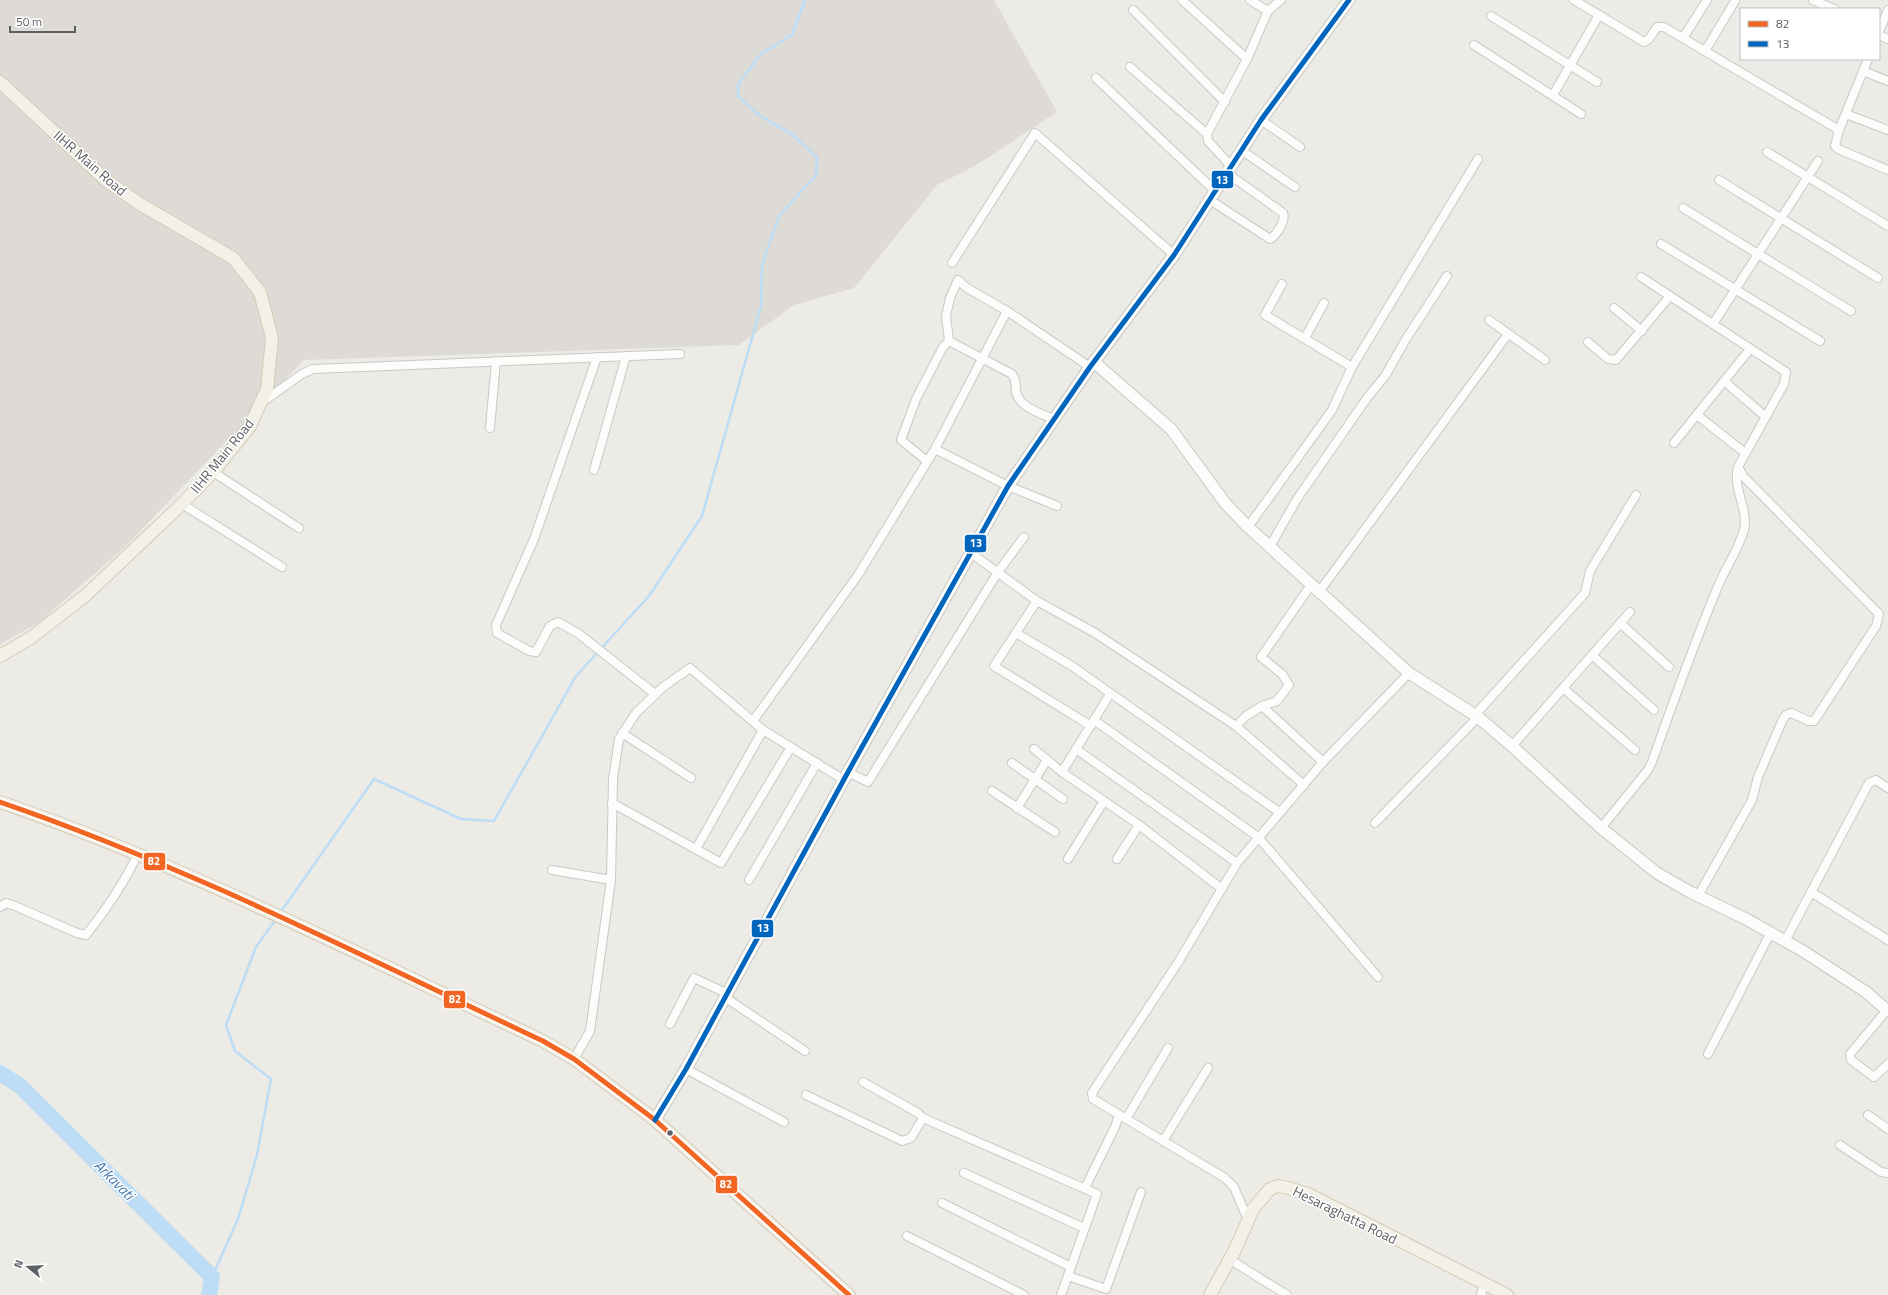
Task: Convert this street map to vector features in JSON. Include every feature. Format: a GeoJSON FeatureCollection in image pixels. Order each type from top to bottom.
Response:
{"type":"FeatureCollection","features":[{"type":"Feature","properties":{"kind":"main road","name":"IIHR Main Road"},"geometry":{"type":"LineString","coordinates":[[0,82],[107,181],[140,204],[233,258],[260,292],[272,338],[267,389],[250,426],[213,472],[182,504],[86,595],[32,637],[0,656]]}},
{"type":"Feature","properties":{"kind":"main road"},"geometry":{"type":"LineString","coordinates":[[0,802],[138,854],[278,916],[543,1041],[574,1059],[655,1120],[849,1295]]}},
{"type":"Feature","properties":{"kind":"main road","name":"Hesaraghatta Road"},"geometry":{"type":"LineString","coordinates":[[1210,1295],[1229,1260],[1253,1209],[1270,1189],[1278,1186],[1308,1194],[1482,1289],[1507,1295]]}},
{"type":"Feature","properties":{"kind":"street"},"geometry":{"type":"LineString","coordinates":[[1182,0],[1247,59]]}},
{"type":"Feature","properties":{"kind":"street"},"geometry":{"type":"LineString","coordinates":[[1250,0],[1268,11]]}},
{"type":"Feature","properties":{"kind":"street"},"geometry":{"type":"LineString","coordinates":[[1096,78],[1213,196],[1270,239],[1274,237],[1284,219],[1284,213],[1229,170],[1208,141],[1207,134],[1247,59],[1268,11],[1281,0]]}},
{"type":"Feature","properties":{"kind":"street"},"geometry":{"type":"LineString","coordinates":[[655,1120],[727,996],[846,776],[1008,486],[1053,419],[1174,255],[1261,120],[1349,0]]}},
{"type":"Feature","properties":{"kind":"street"},"geometry":{"type":"LineString","coordinates":[[1574,0],[1644,42],[1649,39],[1657,27],[1664,27],[1839,130]]}},
{"type":"Feature","properties":{"kind":"street"},"geometry":{"type":"LineString","coordinates":[[1683,38],[1707,0]]}},
{"type":"Feature","properties":{"kind":"street"},"geometry":{"type":"LineString","coordinates":[[1813,0],[1832,8]]}},
{"type":"Feature","properties":{"kind":"street"},"geometry":{"type":"LineString","coordinates":[[1705,51],[1735,1]]}},
{"type":"Feature","properties":{"kind":"street"},"geometry":{"type":"LineString","coordinates":[[1133,10],[1225,102]]}},
{"type":"Feature","properties":{"kind":"street"},"geometry":{"type":"LineString","coordinates":[[1880,29],[1888,10]]}},
{"type":"Feature","properties":{"kind":"street"},"geometry":{"type":"LineString","coordinates":[[1552,95],[1599,15]]}},
{"type":"Feature","properties":{"kind":"street"},"geometry":{"type":"LineString","coordinates":[[1491,16],[1597,82]]}},
{"type":"Feature","properties":{"kind":"street"},"geometry":{"type":"LineString","coordinates":[[1880,32],[1888,38]]}},
{"type":"Feature","properties":{"kind":"street"},"geometry":{"type":"LineString","coordinates":[[1474,45],[1581,114]]}},
{"type":"Feature","properties":{"kind":"street"},"geometry":{"type":"LineString","coordinates":[[1868,60],[1839,130],[1836,143],[1838,149],[1888,170]]}},
{"type":"Feature","properties":{"kind":"street"},"geometry":{"type":"LineString","coordinates":[[1130,67],[1207,134]]}},
{"type":"Feature","properties":{"kind":"street"},"geometry":{"type":"LineString","coordinates":[[1863,71],[1888,81]]}},
{"type":"Feature","properties":{"kind":"street"},"geometry":{"type":"LineString","coordinates":[[1846,114],[1888,130]]}},
{"type":"Feature","properties":{"kind":"street"},"geometry":{"type":"LineString","coordinates":[[1261,120],[1300,147]]}},
{"type":"Feature","properties":{"kind":"street"},"geometry":{"type":"LineString","coordinates":[[952,263],[1035,133],[1174,255]]}},
{"type":"Feature","properties":{"kind":"street"},"geometry":{"type":"LineString","coordinates":[[1241,150],[1295,187]]}},
{"type":"Feature","properties":{"kind":"street"},"geometry":{"type":"LineString","coordinates":[[1767,152],[1888,226]]}},
{"type":"Feature","properties":{"kind":"street"},"geometry":{"type":"LineString","coordinates":[[1248,527],[1332,410],[1352,367],[1478,159]]}},
{"type":"Feature","properties":{"kind":"street"},"geometry":{"type":"LineString","coordinates":[[1713,324],[1818,161]]}},
{"type":"Feature","properties":{"kind":"street"},"geometry":{"type":"LineString","coordinates":[[1719,180],[1878,278]]}},
{"type":"Feature","properties":{"kind":"street"},"geometry":{"type":"LineString","coordinates":[[1683,208],[1851,311]]}},
{"type":"Feature","properties":{"kind":"street"},"geometry":{"type":"LineString","coordinates":[[1661,244],[1820,341]]}},
{"type":"Feature","properties":{"kind":"street"},"geometry":{"type":"LineString","coordinates":[[1269,548],[1297,499],[1367,398],[1385,376],[1406,339],[1446,276]]}},
{"type":"Feature","properties":{"kind":"street"},"geometry":{"type":"LineString","coordinates":[[1601,828],[1648,770],[1652,762],[1716,589],[1740,541],[1744,528],[1745,518],[1736,487],[1738,467],[1784,384],[1786,372],[1641,277]]}},
{"type":"Feature","properties":{"kind":"street"},"geometry":{"type":"LineString","coordinates":[[949,341],[946,316],[950,298],[958,280],[967,288],[1007,311],[1092,365],[1171,428],[1225,503],[1269,548],[1410,673],[1476,716],[1512,746],[1601,828],[1657,873],[1698,896],[1771,932],[1866,992],[1888,1010],[1850,1054],[1851,1060],[1874,1078],[1888,1064]]}},
{"type":"Feature","properties":{"kind":"street"},"geometry":{"type":"LineString","coordinates":[[1282,284],[1265,315],[1352,367]]}},
{"type":"Feature","properties":{"kind":"street"},"geometry":{"type":"LineString","coordinates":[[1588,342],[1608,359],[1616,360],[1670,296]]}},
{"type":"Feature","properties":{"kind":"street"},"geometry":{"type":"LineString","coordinates":[[1304,338],[1324,303]]}},
{"type":"Feature","properties":{"kind":"street"},"geometry":{"type":"LineString","coordinates":[[1614,308],[1642,331]]}},
{"type":"Feature","properties":{"kind":"street"},"geometry":{"type":"LineString","coordinates":[[753,721],[858,575],[934,450],[1007,311]]}},
{"type":"Feature","properties":{"kind":"street"},"geometry":{"type":"LineString","coordinates":[[1489,320],[1545,360]]}},
{"type":"Feature","properties":{"kind":"street"},"geometry":{"type":"LineString","coordinates":[[1236,726],[1246,716],[1262,706],[1277,701],[1290,685],[1282,674],[1261,657],[1508,334]]}},
{"type":"Feature","properties":{"kind":"street"},"geometry":{"type":"LineString","coordinates":[[949,341],[1012,374],[1017,381],[1016,391],[1020,399],[1029,408],[1053,419]]}},
{"type":"Feature","properties":{"kind":"street"},"geometry":{"type":"LineString","coordinates":[[927,461],[901,440],[916,399],[943,347],[949,341]]}},
{"type":"Feature","properties":{"kind":"street"},"geometry":{"type":"LineString","coordinates":[[1674,443],[1750,349]]}},
{"type":"Feature","properties":{"kind":"street"},"geometry":{"type":"LineString","coordinates":[[260,404],[302,374],[313,369],[680,354]]}},
{"type":"Feature","properties":{"kind":"street"},"geometry":{"type":"LineString","coordinates":[[594,470],[626,356]]}},
{"type":"Feature","properties":{"kind":"street"},"geometry":{"type":"LineString","coordinates":[[597,357],[534,539],[496,625],[497,633],[528,651],[536,652],[550,626],[558,622],[579,634],[655,694]]}},
{"type":"Feature","properties":{"kind":"street"},"geometry":{"type":"LineString","coordinates":[[490,428],[496,362]]}},
{"type":"Feature","properties":{"kind":"street"},"geometry":{"type":"LineString","coordinates":[[1724,381],[1766,417]]}},
{"type":"Feature","properties":{"kind":"street"},"geometry":{"type":"LineString","coordinates":[[1697,415],[1745,453]]}},
{"type":"Feature","properties":{"kind":"street"},"geometry":{"type":"LineString","coordinates":[[934,450],[1008,486],[1057,506]]}},
{"type":"Feature","properties":{"kind":"street"},"geometry":{"type":"LineString","coordinates":[[1698,896],[1752,800],[1758,776],[1786,715],[1791,713],[1809,721],[1814,721],[1876,626],[1879,614],[1743,476],[1738,467]]}},
{"type":"Feature","properties":{"kind":"street"},"geometry":{"type":"LineString","coordinates":[[213,472],[299,528]]}},
{"type":"Feature","properties":{"kind":"street"},"geometry":{"type":"LineString","coordinates":[[1375,823],[1476,716],[1585,593],[1590,571],[1636,495]]}},
{"type":"Feature","properties":{"kind":"street"},"geometry":{"type":"LineString","coordinates":[[182,504],[282,567]]}},
{"type":"Feature","properties":{"kind":"street"},"geometry":{"type":"LineString","coordinates":[[574,1059],[590,1031],[610,880],[613,779],[619,739],[636,713],[663,687],[690,668],[763,730],[817,763],[846,776],[868,782],[998,572],[1024,537]]}},
{"type":"Feature","properties":{"kind":"street"},"geometry":{"type":"LineString","coordinates":[[971,553],[1036,600],[1095,633],[1236,726],[1304,785]]}},
{"type":"Feature","properties":{"kind":"street"},"geometry":{"type":"LineString","coordinates":[[1036,600],[994,666],[1092,723],[1258,837],[1378,977]]}},
{"type":"Feature","properties":{"kind":"street"},"geometry":{"type":"LineString","coordinates":[[1512,746],[1630,612]]}},
{"type":"Feature","properties":{"kind":"street"},"geometry":{"type":"LineString","coordinates":[[1620,623],[1669,667]]}},
{"type":"Feature","properties":{"kind":"street"},"geometry":{"type":"LineString","coordinates":[[1016,633],[1072,666],[1279,812]]}},
{"type":"Feature","properties":{"kind":"street"},"geometry":{"type":"LineString","coordinates":[[1592,655],[1654,710]]}},
{"type":"Feature","properties":{"kind":"street"},"geometry":{"type":"LineString","coordinates":[[1248,1220],[1234,1188],[1225,1178],[1093,1099],[1092,1094],[1179,961],[1237,863],[1323,762],[1410,673]]}},
{"type":"Feature","properties":{"kind":"street"},"geometry":{"type":"LineString","coordinates":[[1563,688],[1635,750]]}},
{"type":"Feature","properties":{"kind":"street"},"geometry":{"type":"LineString","coordinates":[[1062,772],[1110,694]]}},
{"type":"Feature","properties":{"kind":"street"},"geometry":{"type":"LineString","coordinates":[[1262,706],[1323,762]]}},
{"type":"Feature","properties":{"kind":"street"},"geometry":{"type":"LineString","coordinates":[[696,849],[763,730]]}},
{"type":"Feature","properties":{"kind":"street"},"geometry":{"type":"LineString","coordinates":[[622,733],[691,778]]}},
{"type":"Feature","properties":{"kind":"street"},"geometry":{"type":"LineString","coordinates":[[612,803],[721,863],[791,747]]}},
{"type":"Feature","properties":{"kind":"street"},"geometry":{"type":"LineString","coordinates":[[1034,749],[1062,772],[1139,825],[1222,889]]}},
{"type":"Feature","properties":{"kind":"street"},"geometry":{"type":"LineString","coordinates":[[1076,750],[1237,863]]}},
{"type":"Feature","properties":{"kind":"street"},"geometry":{"type":"LineString","coordinates":[[1017,808],[1047,760]]}},
{"type":"Feature","properties":{"kind":"street"},"geometry":{"type":"LineString","coordinates":[[749,880],[817,763]]}},
{"type":"Feature","properties":{"kind":"street"},"geometry":{"type":"LineString","coordinates":[[1012,763],[1063,799]]}},
{"type":"Feature","properties":{"kind":"street"},"geometry":{"type":"LineString","coordinates":[[1785,941],[1869,783],[1876,780],[1888,788]]}},
{"type":"Feature","properties":{"kind":"street"},"geometry":{"type":"LineString","coordinates":[[992,791],[1054,832]]}},
{"type":"Feature","properties":{"kind":"street"},"geometry":{"type":"LineString","coordinates":[[1068,859],[1104,801]]}},
{"type":"Feature","properties":{"kind":"street"},"geometry":{"type":"LineString","coordinates":[[1117,859],[1139,825]]}},
{"type":"Feature","properties":{"kind":"street"},"geometry":{"type":"LineString","coordinates":[[0,907],[6,903],[77,933],[86,935],[104,912],[138,854]]}},
{"type":"Feature","properties":{"kind":"street"},"geometry":{"type":"LineString","coordinates":[[552,870],[610,880]]}},
{"type":"Feature","properties":{"kind":"street"},"geometry":{"type":"LineString","coordinates":[[1811,892],[1888,940]]}},
{"type":"Feature","properties":{"kind":"street"},"geometry":{"type":"LineString","coordinates":[[1708,1054],[1771,932]]}},
{"type":"Feature","properties":{"kind":"street"},"geometry":{"type":"LineString","coordinates":[[670,1024],[694,978],[727,996],[805,1051]]}},
{"type":"Feature","properties":{"kind":"street"},"geometry":{"type":"LineString","coordinates":[[1085,1188],[1115,1127],[1168,1048]]}},
{"type":"Feature","properties":{"kind":"street"},"geometry":{"type":"LineString","coordinates":[[1163,1141],[1208,1068]]}},
{"type":"Feature","properties":{"kind":"street"},"geometry":{"type":"LineString","coordinates":[[686,1069],[784,1122]]}},
{"type":"Feature","properties":{"kind":"street"},"geometry":{"type":"LineString","coordinates":[[863,1082],[918,1113],[922,1118],[1097,1194],[1061,1295]]}},
{"type":"Feature","properties":{"kind":"street"},"geometry":{"type":"LineString","coordinates":[[806,1095],[902,1141],[911,1138],[922,1118]]}},
{"type":"Feature","properties":{"kind":"street"},"geometry":{"type":"LineString","coordinates":[[1868,1115],[1888,1129]]}},
{"type":"Feature","properties":{"kind":"street"},"geometry":{"type":"LineString","coordinates":[[1840,1145],[1881,1172],[1888,1174]]}},
{"type":"Feature","properties":{"kind":"street"},"geometry":{"type":"LineString","coordinates":[[964,1173],[1084,1228]]}},
{"type":"Feature","properties":{"kind":"street"},"geometry":{"type":"LineString","coordinates":[[1068,1276],[1106,1289],[1141,1192]]}},
{"type":"Feature","properties":{"kind":"street"},"geometry":{"type":"LineString","coordinates":[[942,1203],[1071,1267]]}},
{"type":"Feature","properties":{"kind":"street"},"geometry":{"type":"LineString","coordinates":[[908,1236],[1024,1295]]}},
{"type":"Feature","properties":{"kind":"street"},"geometry":{"type":"LineString","coordinates":[[1229,1260],[1287,1295]]}},
{"type":"Feature","properties":{"kind":"shaded area"},"geometry":{"type":"Polygon","coordinates":[[[0,0],[994,0],[1057,112],[989,157],[964,172],[938,184],[854,288],[794,305],[739,345],[304,360],[125,547],[38,623],[0,644],[0,0]]]}},
{"type":"Feature","properties":{"kind":"waterway"},"geometry":{"type":"LineString","coordinates":[[280,913],[374,779],[461,819],[494,821],[576,676],[649,596],[702,516],[761,306],[762,265],[779,216],[816,175],[817,157],[794,136],[759,115],[738,96],[738,84],[761,54],[792,35],[805,0]]}},
{"type":"Feature","properties":{"kind":"waterway"},"geometry":{"type":"LineString","coordinates":[[212,1277],[238,1219],[257,1155],[271,1079],[235,1051],[226,1025],[256,947],[276,919]]}},
{"type":"Feature","properties":{"kind":"waterway","name":"Arkavati"},"geometry":{"type":"LineString","coordinates":[[0,1073],[20,1086],[212,1277],[209,1295]]}},
{"type":"Feature","properties":{"kind":"transit line","name":"13"},"geometry":{"type":"LineString","coordinates":[[655,1120],[686,1069],[848,772],[1008,486],[1090,367],[1174,255],[1261,120],[1349,0]]}},
{"type":"Feature","properties":{"kind":"transit line","name":"82"},"geometry":{"type":"LineString","coordinates":[[0,802],[70,827],[207,884],[342,945],[543,1041],[574,1059],[655,1120],[849,1295]]}}]}
